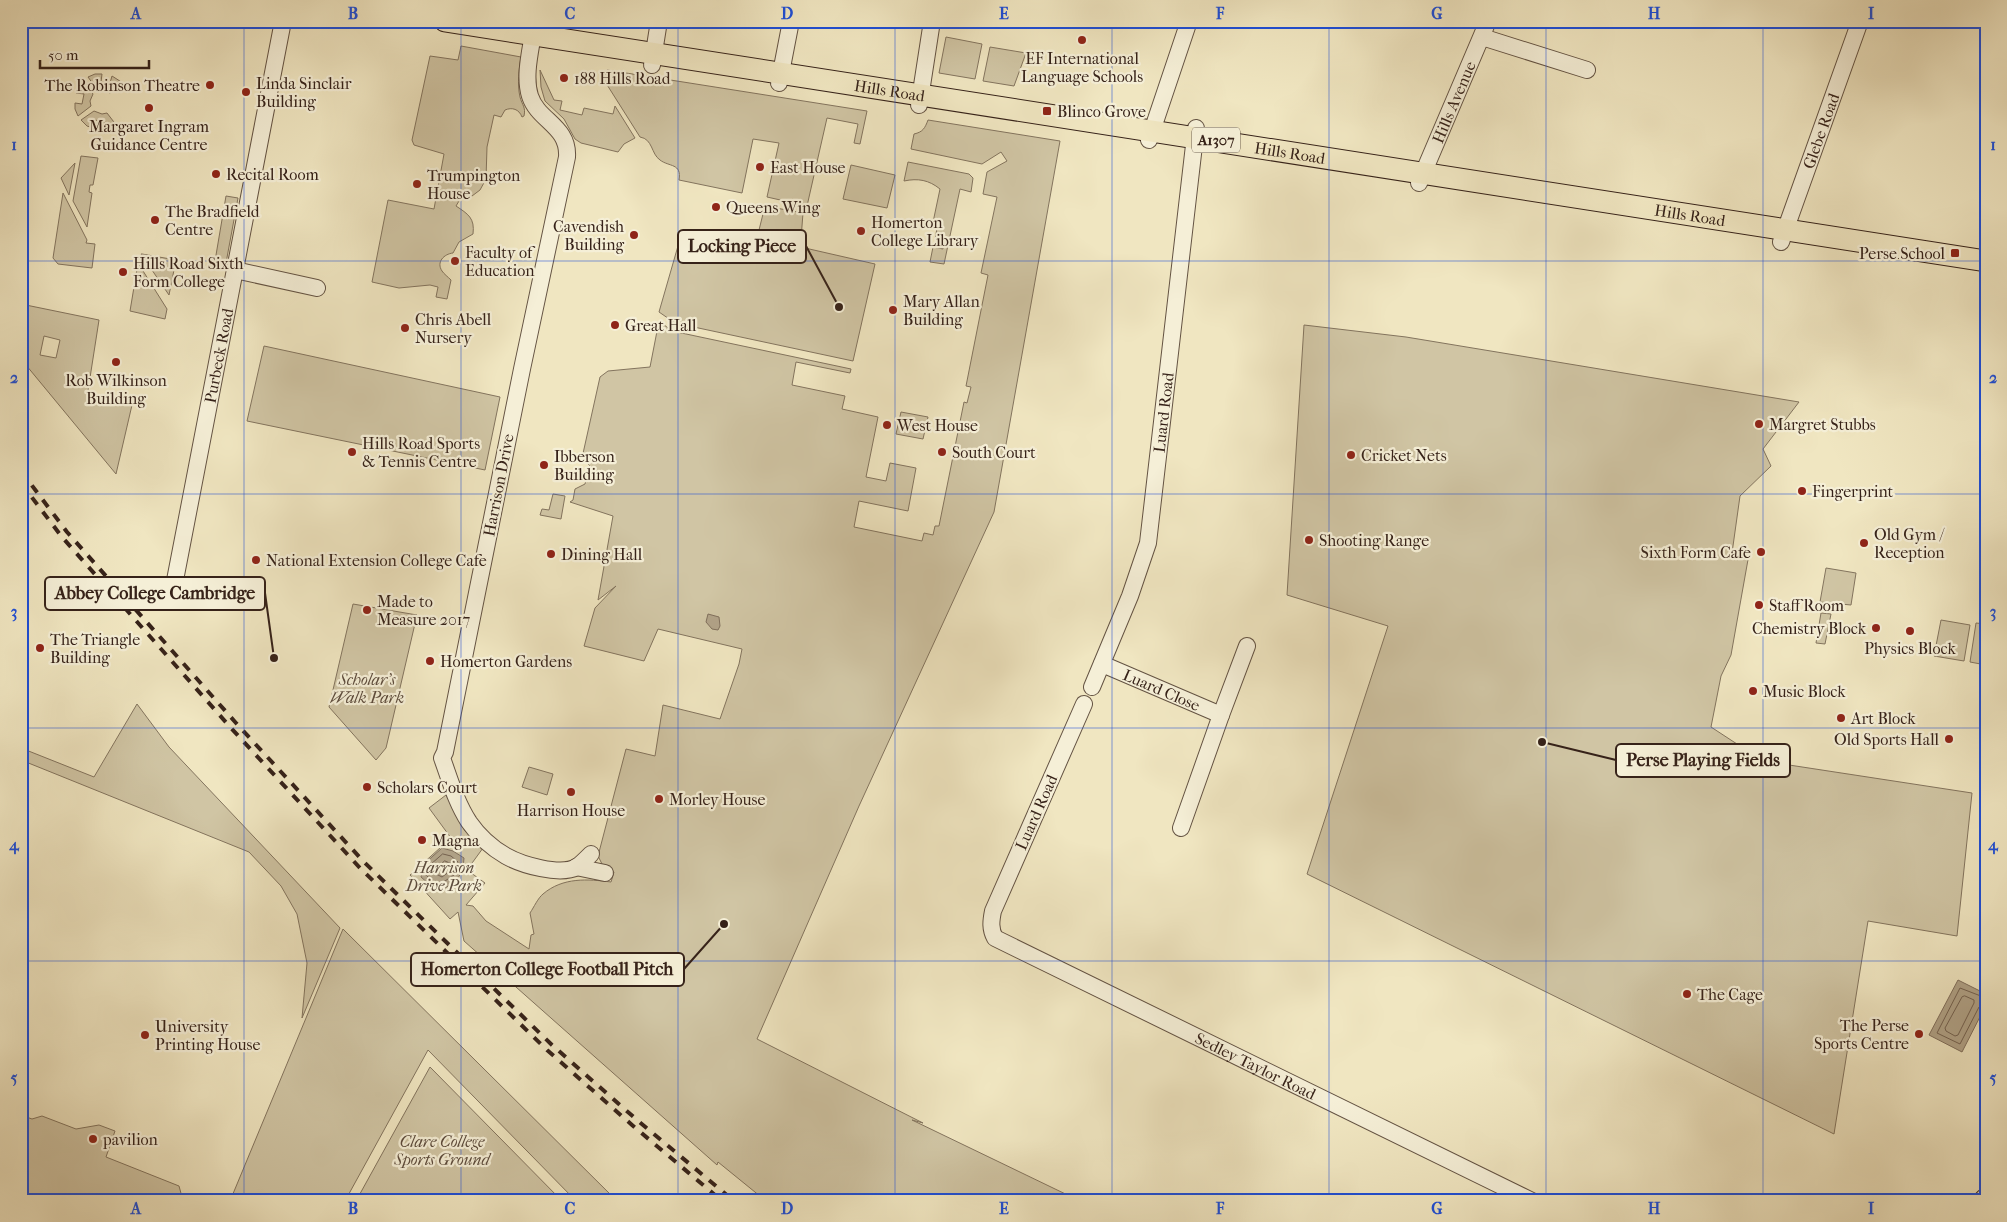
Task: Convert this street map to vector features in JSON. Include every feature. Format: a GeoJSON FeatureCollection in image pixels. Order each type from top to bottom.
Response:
{"type":"FeatureCollection","features":[{"type":"Feature","properties":{"kind":"main road","name":"Hills Road"},"geometry":{"type":"LineString","coordinates":[[446,21],[533,34],[652,60],[1151,135],[1195,132],[1420,178],[1784,236],[1986,261]]}},
{"type":"Feature","properties":{"kind":"street","name":"Purbeck Road"},"geometry":{"type":"LineString","coordinates":[[171,601],[283,21]]}},
{"type":"Feature","properties":{"kind":"street"},"geometry":{"type":"LineString","coordinates":[[652,60],[659,21]]}},
{"type":"Feature","properties":{"kind":"street"},"geometry":{"type":"LineString","coordinates":[[780,78],[791,21]]}},
{"type":"Feature","properties":{"kind":"street"},"geometry":{"type":"LineString","coordinates":[[920,99],[932,21]]}},
{"type":"Feature","properties":{"kind":"street","name":"Hills Avenue"},"geometry":{"type":"LineString","coordinates":[[1420,178],[1488,21]]}},
{"type":"Feature","properties":{"kind":"street","name":"Glebe Road"},"geometry":{"type":"LineString","coordinates":[[1784,236],[1860,21]]}},
{"type":"Feature","properties":{"kind":"street"},"geometry":{"type":"LineString","coordinates":[[1151,135],[1186,22]]}},
{"type":"Feature","properties":{"kind":"street","name":"Harrison Drive"},"geometry":{"type":"LineString","coordinates":[[533,34],[528,68],[530,96],[566,141],[567,157],[523,361],[445,752],[442,758],[456,798],[480,836],[506,856],[533,866],[560,870],[576,867],[605,873]]}},
{"type":"Feature","properties":{"kind":"street"},"geometry":{"type":"LineString","coordinates":[[1482,38],[1587,70]]}},
{"type":"Feature","properties":{"kind":"street","name":"Luard Road"},"geometry":{"type":"LineString","coordinates":[[1092,687],[1130,596],[1148,543],[1195,132]]}},
{"type":"Feature","properties":{"kind":"street"},"geometry":{"type":"LineString","coordinates":[[234,270],[317,288]]}},
{"type":"Feature","properties":{"kind":"street","name":"Luard Close"},"geometry":{"type":"LineString","coordinates":[[1181,828],[1221,715],[1248,646]]}},
{"type":"Feature","properties":{"kind":"street","name":"Luard Close"},"geometry":{"type":"LineString","coordinates":[[1102,664],[1221,715]]}},
{"type":"Feature","properties":{"kind":"street","name":"Luard Road"},"geometry":{"type":"LineString","coordinates":[[991,921],[997,902],[1084,704]]}},
{"type":"Feature","properties":{"kind":"street"},"geometry":{"type":"LineString","coordinates":[[576,867],[591,854]]}},
{"type":"Feature","properties":{"kind":"street","name":"Sedley Taylor Road"},"geometry":{"type":"LineString","coordinates":[[991,921],[992,932],[995,938],[1001,942],[1131,1003],[1532,1201]]}},
{"type":"Feature","properties":{"kind":"green space"},"geometry":{"type":"Polygon","coordinates":[[[946,37],[982,44],[975,79],[939,73],[946,37]]]}},
{"type":"Feature","properties":{"kind":"green space"},"geometry":{"type":"Polygon","coordinates":[[[461,46],[521,57],[519,87],[524,116],[522,117],[515,109],[505,110],[501,117],[494,115],[487,147],[486,179],[480,190],[468,199],[462,196],[456,206],[472,220],[473,234],[459,242],[453,253],[444,257],[440,262],[440,268],[451,280],[447,299],[436,297],[438,287],[430,285],[399,288],[372,282],[388,200],[434,209],[444,154],[414,145],[412,140],[430,56],[458,60],[461,46]]]}},
{"type":"Feature","properties":{"kind":"green space"},"geometry":{"type":"Polygon","coordinates":[[[990,47],[1026,53],[1014,86],[983,81],[990,47]]]}},
{"type":"Feature","properties":{"kind":"green space"},"geometry":{"type":"Polygon","coordinates":[[[540,70],[554,100],[562,101],[560,110],[582,115],[584,108],[613,114],[615,106],[635,138],[624,144],[618,152],[581,143],[575,139],[564,119],[545,101],[541,87],[540,70]]]}},
{"type":"Feature","properties":{"kind":"green space"},"geometry":{"type":"Polygon","coordinates":[[[607,70],[867,111],[860,144],[854,143],[858,124],[827,118],[807,206],[767,197],[779,143],[753,139],[742,193],[679,180],[677,168],[660,160],[650,144],[640,137],[604,80],[607,70]]]}},
{"type":"Feature","properties":{"kind":"green space"},"geometry":{"type":"Polygon","coordinates":[[[102,74],[101,82],[110,83],[112,76],[123,83],[110,93],[103,90],[98,91],[88,77],[102,74]]]}},
{"type":"Feature","properties":{"kind":"green space"},"geometry":{"type":"Polygon","coordinates":[[[84,81],[93,94],[90,101],[91,106],[78,116],[75,103],[82,104],[84,94],[76,93],[78,87],[84,81]]]}},
{"type":"Feature","properties":{"kind":"green space"},"geometry":{"type":"Polygon","coordinates":[[[94,111],[102,114],[107,113],[117,126],[103,130],[104,122],[95,120],[93,128],[87,126],[81,120],[94,111]]]}},
{"type":"Feature","properties":{"kind":"green space","name":"Harrison Drive Park"},"geometry":{"type":"Polygon","coordinates":[[[928,120],[1060,141],[994,512],[859,806],[757,1039],[923,1123],[912,1120],[1080,1201],[766,1201],[718,1162],[717,1165],[464,941],[458,912],[450,919],[410,875],[451,838],[429,808],[446,795],[465,831],[483,848],[467,870],[485,883],[466,905],[473,906],[486,921],[529,949],[531,935],[534,934],[530,913],[543,894],[551,888],[567,882],[593,880],[611,882],[614,872],[604,868],[598,856],[626,749],[655,756],[663,705],[720,719],[739,664],[742,649],[658,629],[644,661],[584,646],[595,608],[616,586],[598,600],[613,516],[570,502],[573,500],[575,489],[585,484],[590,466],[582,458],[600,377],[608,371],[650,367],[659,321],[672,331],[851,369],[850,373],[796,362],[792,385],[845,396],[842,409],[878,417],[866,477],[886,481],[890,463],[916,468],[908,511],[859,501],[854,527],[922,541],[924,533],[933,535],[935,526],[939,526],[964,402],[967,403],[971,387],[966,386],[988,275],[981,273],[997,197],[983,194],[987,172],[1007,161],[1001,152],[982,164],[911,149],[914,134],[923,129],[928,120]]]}},
{"type":"Feature","properties":{"kind":"green space"},"geometry":{"type":"Polygon","coordinates":[[[81,156],[98,158],[93,185],[90,185],[89,192],[92,193],[87,227],[73,201],[81,156]]]}},
{"type":"Feature","properties":{"kind":"green space"},"geometry":{"type":"Polygon","coordinates":[[[908,162],[969,174],[973,178],[971,192],[960,189],[944,264],[930,262],[933,247],[943,249],[945,242],[935,240],[937,228],[932,227],[940,189],[923,180],[904,181],[908,162]]]}},
{"type":"Feature","properties":{"kind":"green space"},"geometry":{"type":"Polygon","coordinates":[[[75,163],[69,195],[61,178],[75,163]]]}},
{"type":"Feature","properties":{"kind":"green space"},"geometry":{"type":"Polygon","coordinates":[[[851,165],[895,175],[887,208],[843,199],[851,165]]]}},
{"type":"Feature","properties":{"kind":"green space"},"geometry":{"type":"Polygon","coordinates":[[[63,193],[87,240],[86,243],[95,244],[92,268],[58,264],[53,258],[63,193]]]}},
{"type":"Feature","properties":{"kind":"green space"},"geometry":{"type":"Polygon","coordinates":[[[226,196],[238,198],[226,263],[215,261],[226,196]]]}},
{"type":"Feature","properties":{"kind":"green space"},"geometry":{"type":"Polygon","coordinates":[[[765,206],[803,213],[801,239],[775,243],[758,234],[765,206]]]}},
{"type":"Feature","properties":{"kind":"green space"},"geometry":{"type":"Polygon","coordinates":[[[692,230],[760,244],[776,253],[785,254],[805,248],[875,264],[853,361],[675,323],[659,312],[680,239],[692,230]]]}},
{"type":"Feature","properties":{"kind":"green space"},"geometry":{"type":"Polygon","coordinates":[[[141,254],[176,260],[169,295],[141,254]]]}},
{"type":"Feature","properties":{"kind":"green space"},"geometry":{"type":"Polygon","coordinates":[[[138,263],[167,309],[165,319],[130,311],[138,263]]]}},
{"type":"Feature","properties":{"kind":"green space"},"geometry":{"type":"Polygon","coordinates":[[[21,304],[99,320],[87,397],[132,405],[116,474],[21,359],[21,304]],[[44,336],[40,355],[56,358],[60,340],[44,336]]]}},
{"type":"Feature","properties":{"kind":"green space"},"geometry":{"type":"Polygon","coordinates":[[[1304,325],[1406,337],[1799,402],[1763,449],[1771,466],[1740,496],[1732,553],[1749,554],[1731,655],[1721,676],[1711,727],[1763,761],[1972,793],[1957,936],[1868,921],[1834,1134],[1307,874],[1388,626],[1287,595],[1304,325]]]}},
{"type":"Feature","properties":{"kind":"green space"},"geometry":{"type":"Polygon","coordinates":[[[264,346],[500,397],[485,470],[247,421],[264,346]]]}},
{"type":"Feature","properties":{"kind":"green space"},"geometry":{"type":"Polygon","coordinates":[[[901,412],[928,417],[923,439],[896,434],[901,412]]]}},
{"type":"Feature","properties":{"kind":"green space"},"geometry":{"type":"Polygon","coordinates":[[[553,494],[565,496],[561,519],[540,515],[542,509],[549,510],[553,494]]]}},
{"type":"Feature","properties":{"kind":"green space"},"geometry":{"type":"Polygon","coordinates":[[[1826,568],[1856,573],[1851,605],[1820,602],[1826,568]]]}},
{"type":"Feature","properties":{"kind":"green space","name":"Scholar's Walk Park"},"geometry":{"type":"Polygon","coordinates":[[[353,604],[417,615],[386,748],[376,760],[329,707],[353,604]]]}},
{"type":"Feature","properties":{"kind":"green space"},"geometry":{"type":"Polygon","coordinates":[[[1821,613],[1831,614],[1825,644],[1816,643],[1821,613]]]}},
{"type":"Feature","properties":{"kind":"green space"},"geometry":{"type":"Polygon","coordinates":[[[1941,620],[1970,625],[1964,661],[1934,656],[1941,620]]]}},
{"type":"Feature","properties":{"kind":"green space"},"geometry":{"type":"Polygon","coordinates":[[[1976,623],[1986,624],[1986,665],[1970,662],[1976,623]]]}},
{"type":"Feature","properties":{"kind":"green space"},"geometry":{"type":"Polygon","coordinates":[[[137,704],[169,747],[340,928],[302,1018],[307,963],[297,914],[281,886],[249,852],[21,760],[21,748],[94,777],[137,704]]]}},
{"type":"Feature","properties":{"kind":"green space"},"geometry":{"type":"Polygon","coordinates":[[[529,767],[553,774],[547,795],[522,787],[529,767]]]}},
{"type":"Feature","properties":{"kind":"green space"},"geometry":{"type":"Polygon","coordinates":[[[343,929],[617,1201],[576,1201],[428,1050],[345,1201],[230,1201],[343,929]]]}},
{"type":"Feature","properties":{"kind":"green space","name":"Clare College Sports Ground"},"geometry":{"type":"Polygon","coordinates":[[[430,1067],[562,1201],[356,1201],[430,1067]]]}},
{"type":"Feature","properties":{"kind":"green space"},"geometry":{"type":"Polygon","coordinates":[[[21,1115],[32,1119],[42,1116],[76,1129],[99,1125],[115,1131],[106,1157],[179,1186],[182,1197],[181,1201],[21,1201],[21,1115]]]}},
{"type":"Feature","properties":{"kind":"water"},"geometry":{"type":"Polygon","coordinates":[[[708,614],[719,617],[720,626],[718,630],[712,629],[706,622],[708,614]]]}},
{"type":"Feature","properties":{"kind":"water"},"geometry":{"type":"Polygon","coordinates":[[[442,848],[453,851],[464,858],[461,873],[444,889],[431,886],[421,877],[424,864],[442,848]]]}},
{"type":"Feature","properties":{"kind":"water"},"geometry":{"type":"Polygon","coordinates":[[[1958,980],[1986,994],[1986,1005],[1962,1052],[1929,1035],[1958,980]]]}},
{"type":"Feature","properties":{"kind":"railway"},"geometry":{"type":"LineString","coordinates":[[21,471],[67,532],[236,723],[365,863],[552,1045],[637,1120],[734,1201]]}},
{"type":"Feature","properties":{"kind":"railway"},"geometry":{"type":"LineString","coordinates":[[21,483],[62,537],[231,728],[360,868],[547,1050],[722,1201]]}},
{"type":"Feature","properties":{"kind":"place","name":"EF International Language Schools"},"geometry":{"type":"Point","coordinates":[1082,40]}},
{"type":"Feature","properties":{"kind":"place","name":"188 Hills Road"},"geometry":{"type":"Point","coordinates":[564,78]}},
{"type":"Feature","properties":{"kind":"place","name":"The Robinson Theatre"},"geometry":{"type":"Point","coordinates":[210,85]}},
{"type":"Feature","properties":{"kind":"place","name":"Linda Sinclair Building"},"geometry":{"type":"Point","coordinates":[246,92]}},
{"type":"Feature","properties":{"kind":"place","name":"Margaret Ingram Guidance Centre"},"geometry":{"type":"Point","coordinates":[149,108]}},
{"type":"Feature","properties":{"kind":"place","name":"Blinco Grove"},"geometry":{"type":"Point","coordinates":[1047,111]}},
{"type":"Feature","properties":{"kind":"place","name":"East House"},"geometry":{"type":"Point","coordinates":[760,167]}},
{"type":"Feature","properties":{"kind":"place","name":"Recital Room"},"geometry":{"type":"Point","coordinates":[216,174]}},
{"type":"Feature","properties":{"kind":"place","name":"Trumpington House"},"geometry":{"type":"Point","coordinates":[417,184]}},
{"type":"Feature","properties":{"kind":"place","name":"Queens Wing"},"geometry":{"type":"Point","coordinates":[716,207]}},
{"type":"Feature","properties":{"kind":"place","name":"The Bradfield Centre"},"geometry":{"type":"Point","coordinates":[155,220]}},
{"type":"Feature","properties":{"kind":"place","name":"Homerton College Library"},"geometry":{"type":"Point","coordinates":[861,231]}},
{"type":"Feature","properties":{"kind":"place","name":"Cavendish Building"},"geometry":{"type":"Point","coordinates":[634,235]}},
{"type":"Feature","properties":{"kind":"place","name":"Perse School"},"geometry":{"type":"Point","coordinates":[1955,253]}},
{"type":"Feature","properties":{"kind":"place","name":"Faculty of Education"},"geometry":{"type":"Point","coordinates":[455,261]}},
{"type":"Feature","properties":{"kind":"place","name":"Hills Road Sixth Form College"},"geometry":{"type":"Point","coordinates":[123,272]}},
{"type":"Feature","properties":{"kind":"place","name":"Locking Piece"},"geometry":{"type":"Point","coordinates":[839,307]}},
{"type":"Feature","properties":{"kind":"place","name":"Mary Allan Building"},"geometry":{"type":"Point","coordinates":[893,310]}},
{"type":"Feature","properties":{"kind":"place","name":"Great Hall"},"geometry":{"type":"Point","coordinates":[615,325]}},
{"type":"Feature","properties":{"kind":"place","name":"Chris Abell Nursery"},"geometry":{"type":"Point","coordinates":[405,328]}},
{"type":"Feature","properties":{"kind":"place","name":"Rob Wilkinson Building"},"geometry":{"type":"Point","coordinates":[116,362]}},
{"type":"Feature","properties":{"kind":"place","name":"Margret Stubbs"},"geometry":{"type":"Point","coordinates":[1759,424]}},
{"type":"Feature","properties":{"kind":"place","name":"West House"},"geometry":{"type":"Point","coordinates":[887,425]}},
{"type":"Feature","properties":{"kind":"place","name":"Hills Road Sports & Tennis Centre"},"geometry":{"type":"Point","coordinates":[352,452]}},
{"type":"Feature","properties":{"kind":"place","name":"South Court"},"geometry":{"type":"Point","coordinates":[942,452]}},
{"type":"Feature","properties":{"kind":"place","name":"Cricket Nets"},"geometry":{"type":"Point","coordinates":[1351,455]}},
{"type":"Feature","properties":{"kind":"place","name":"Ibberson Building"},"geometry":{"type":"Point","coordinates":[544,465]}},
{"type":"Feature","properties":{"kind":"place","name":"Fingerprint"},"geometry":{"type":"Point","coordinates":[1802,491]}},
{"type":"Feature","properties":{"kind":"place","name":"Shooting Range"},"geometry":{"type":"Point","coordinates":[1309,540]}},
{"type":"Feature","properties":{"kind":"place","name":"Old Gym / Reception"},"geometry":{"type":"Point","coordinates":[1864,543]}},
{"type":"Feature","properties":{"kind":"place","name":"Sixth Form Cafe"},"geometry":{"type":"Point","coordinates":[1761,552]}},
{"type":"Feature","properties":{"kind":"place","name":"Dining Hall"},"geometry":{"type":"Point","coordinates":[551,554]}},
{"type":"Feature","properties":{"kind":"place","name":"National Extension College Cafe"},"geometry":{"type":"Point","coordinates":[256,560]}},
{"type":"Feature","properties":{"kind":"place","name":"Staff Room"},"geometry":{"type":"Point","coordinates":[1759,605]}},
{"type":"Feature","properties":{"kind":"place","name":"Made to Measure 2017"},"geometry":{"type":"Point","coordinates":[367,610]}},
{"type":"Feature","properties":{"kind":"place","name":"Chemistry Block"},"geometry":{"type":"Point","coordinates":[1876,628]}},
{"type":"Feature","properties":{"kind":"place","name":"Physics Block"},"geometry":{"type":"Point","coordinates":[1910,631]}},
{"type":"Feature","properties":{"kind":"place","name":"The Triangle Building"},"geometry":{"type":"Point","coordinates":[40,648]}},
{"type":"Feature","properties":{"kind":"place","name":"Abbey College Cambridge"},"geometry":{"type":"Point","coordinates":[274,658]}},
{"type":"Feature","properties":{"kind":"place","name":"Homerton Gardens"},"geometry":{"type":"Point","coordinates":[430,661]}},
{"type":"Feature","properties":{"kind":"place","name":"Music Block"},"geometry":{"type":"Point","coordinates":[1753,691]}},
{"type":"Feature","properties":{"kind":"place","name":"Art Block"},"geometry":{"type":"Point","coordinates":[1841,718]}},
{"type":"Feature","properties":{"kind":"place","name":"Old Sports Hall"},"geometry":{"type":"Point","coordinates":[1949,739]}},
{"type":"Feature","properties":{"kind":"place","name":"Perse Playing Fields"},"geometry":{"type":"Point","coordinates":[1542,742]}},
{"type":"Feature","properties":{"kind":"place","name":"Scholars Court"},"geometry":{"type":"Point","coordinates":[367,787]}},
{"type":"Feature","properties":{"kind":"place","name":"Harrison House"},"geometry":{"type":"Point","coordinates":[571,792]}},
{"type":"Feature","properties":{"kind":"place","name":"Morley House"},"geometry":{"type":"Point","coordinates":[659,799]}},
{"type":"Feature","properties":{"kind":"place","name":"Magna"},"geometry":{"type":"Point","coordinates":[422,840]}},
{"type":"Feature","properties":{"kind":"place","name":"Homerton College Football Pitch"},"geometry":{"type":"Point","coordinates":[724,924]}},
{"type":"Feature","properties":{"kind":"place","name":"The Cage"},"geometry":{"type":"Point","coordinates":[1687,994]}},
{"type":"Feature","properties":{"kind":"place","name":"The Perse Sports Centre"},"geometry":{"type":"Point","coordinates":[1919,1034]}},
{"type":"Feature","properties":{"kind":"place","name":"University Printing House"},"geometry":{"type":"Point","coordinates":[145,1035]}},
{"type":"Feature","properties":{"kind":"place","name":"pavilion"},"geometry":{"type":"Point","coordinates":[93,1139]}}]}
